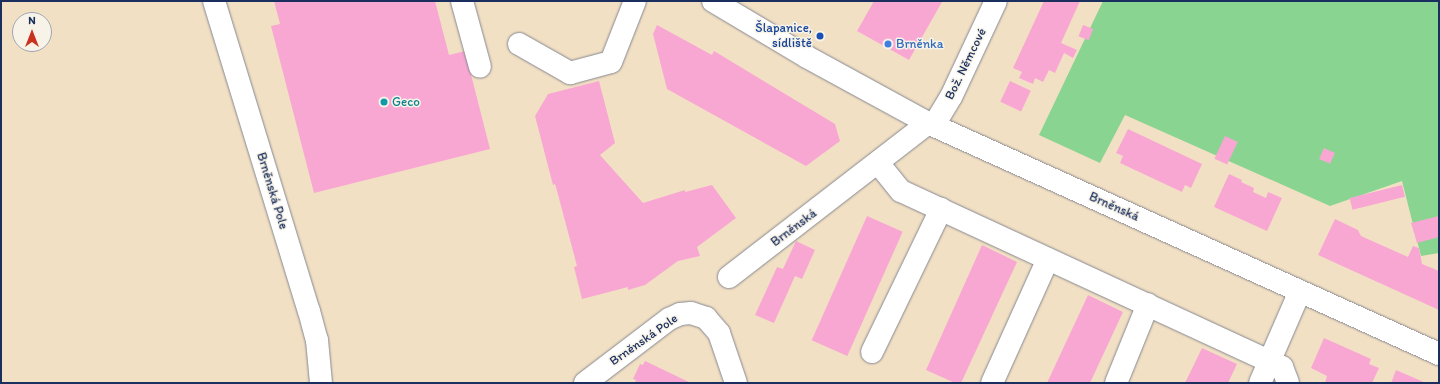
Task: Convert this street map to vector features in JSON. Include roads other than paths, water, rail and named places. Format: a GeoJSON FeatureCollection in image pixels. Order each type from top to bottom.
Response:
{"type":"FeatureCollection","features":[{"type":"Feature","properties":{"kind":"street","name":"Brněnská Pole"},"geometry":{"type":"LineString","coordinates":[[214,1],[309,311],[317,340],[321,383]]}},
{"type":"Feature","properties":{"kind":"street"},"geometry":{"type":"LineString","coordinates":[[462,1],[480,67]]}},
{"type":"Feature","properties":{"kind":"street"},"geometry":{"type":"LineString","coordinates":[[519,44],[570,73],[611,62],[635,1]]}},
{"type":"Feature","properties":{"kind":"street","name":"Brněnská"},"geometry":{"type":"LineString","coordinates":[[713,1],[807,57],[931,124],[1439,354]]}},
{"type":"Feature","properties":{"kind":"street","name":"Bož. Němcové"},"geometry":{"type":"LineString","coordinates":[[931,124],[951,97],[996,1]]}},
{"type":"Feature","properties":{"kind":"street","name":"Brněnská"},"geometry":{"type":"LineString","coordinates":[[729,277],[931,124]]}},
{"type":"Feature","properties":{"kind":"street"},"geometry":{"type":"LineString","coordinates":[[878,163],[901,191],[1282,367],[1288,383]]}},
{"type":"Feature","properties":{"kind":"street"},"geometry":{"type":"LineString","coordinates":[[872,352],[941,209]]}},
{"type":"Feature","properties":{"kind":"street"},"geometry":{"type":"LineString","coordinates":[[992,383],[1048,259]]}},
{"type":"Feature","properties":{"kind":"street"},"geometry":{"type":"LineString","coordinates":[[1260,383],[1300,291]]}},
{"type":"Feature","properties":{"kind":"street"},"geometry":{"type":"LineString","coordinates":[[1116,383],[1148,304]]}},
{"type":"Feature","properties":{"kind":"street","name":"Brněnská Pole"},"geometry":{"type":"LineString","coordinates":[[585,383],[669,319],[680,314],[691,313],[706,318],[719,333],[736,383]]}},
{"type":"Feature","properties":{"kind":"place","name":"Šlapanice, sídliště"},"geometry":{"type":"Point","coordinates":[820,36]}},
{"type":"Feature","properties":{"kind":"place","name":"Brněnka"},"geometry":{"type":"Point","coordinates":[888,44]}},
{"type":"Feature","properties":{"kind":"place","name":"Geco"},"geometry":{"type":"Point","coordinates":[384,102]}}]}
